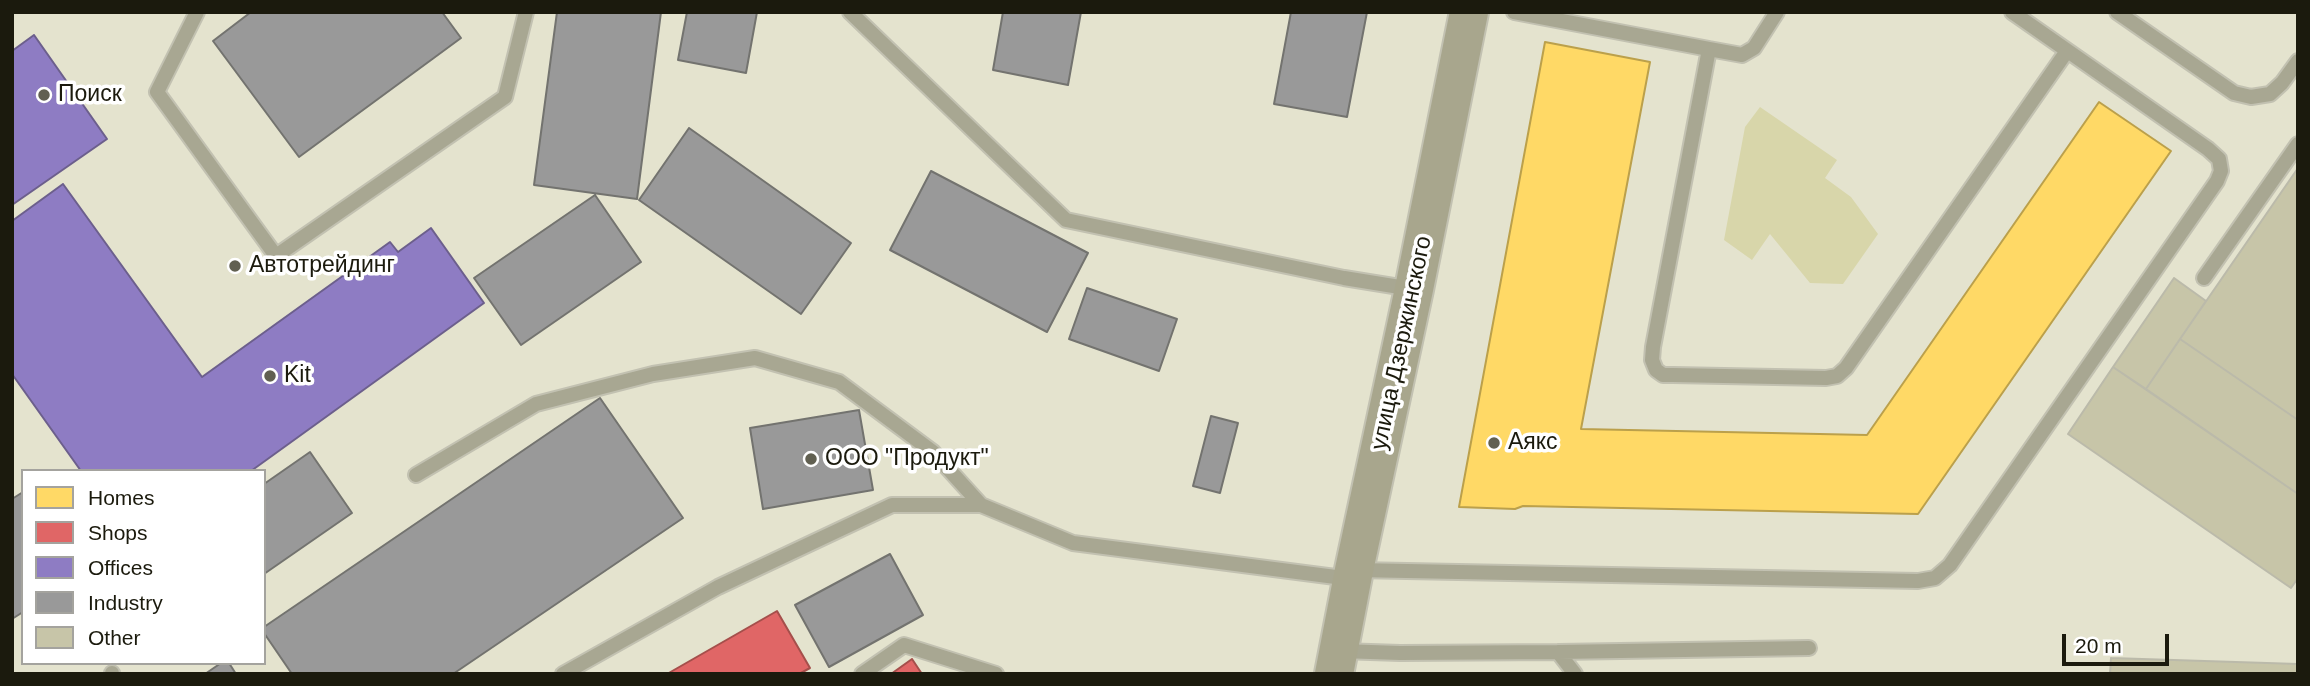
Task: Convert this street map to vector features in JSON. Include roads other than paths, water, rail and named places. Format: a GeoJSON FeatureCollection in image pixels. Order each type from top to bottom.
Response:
{"type":"FeatureCollection","features":[{"type":"Feature","properties":{"kind":"main road","name":"улица Дзержинского"},"geometry":{"type":"LineString","coordinates":[[1337,662],[1469,12]]}},
{"type":"Feature","properties":{"kind":"lane"},"geometry":{"type":"LineString","coordinates":[[197,12],[157,92],[276,256],[505,97],[526,12]]}},
{"type":"Feature","properties":{"kind":"lane"},"geometry":{"type":"LineString","coordinates":[[850,12],[1066,220],[1344,278],[1414,289]]}},
{"type":"Feature","properties":{"kind":"lane"},"geometry":{"type":"LineString","coordinates":[[1514,12],[1742,55],[1754,48],[1777,12]]}},
{"type":"Feature","properties":{"kind":"lane"},"geometry":{"type":"LineString","coordinates":[[563,674],[718,587],[892,505],[981,505],[1073,543],[1353,574],[1918,581],[1935,578],[1950,565],[2217,181],[2221,170],[2219,159],[2208,149],[2012,12]]}},
{"type":"Feature","properties":{"kind":"lane"},"geometry":{"type":"LineString","coordinates":[[2117,12],[2234,93],[2251,97],[2270,94],[2298,61]]}},
{"type":"Feature","properties":{"kind":"lane"},"geometry":{"type":"LineString","coordinates":[[1709,49],[1652,360],[1656,370],[1663,374],[1826,378],[1837,376],[1846,368],[2067,51]]}},
{"type":"Feature","properties":{"kind":"lane"},"geometry":{"type":"LineString","coordinates":[[2204,278],[2298,144]]}},
{"type":"Feature","properties":{"kind":"lane"},"geometry":{"type":"LineString","coordinates":[[415,475],[536,404],[653,373],[755,358],[839,382],[933,452],[981,505]]}},
{"type":"Feature","properties":{"kind":"lane"},"geometry":{"type":"LineString","coordinates":[[862,674],[904,645],[996,674]]}},
{"type":"Feature","properties":{"kind":"lane"},"geometry":{"type":"LineString","coordinates":[[1337,662],[1400,653],[1809,648]]}},
{"type":"Feature","properties":{"kind":"lane"},"geometry":{"type":"LineString","coordinates":[[1558,652],[1574,674]]}},
{"type":"Feature","properties":{"kind":"place","name":"Поиск"},"geometry":{"type":"Point","coordinates":[44,95]}},
{"type":"Feature","properties":{"kind":"place","name":"Автотрейдинг"},"geometry":{"type":"Point","coordinates":[235,266]}},
{"type":"Feature","properties":{"kind":"place","name":"Kit"},"geometry":{"type":"Point","coordinates":[270,376]}},
{"type":"Feature","properties":{"kind":"place","name":"Аякс"},"geometry":{"type":"Point","coordinates":[1494,443]}},
{"type":"Feature","properties":{"kind":"place","name":"ООО \"Продукт\""},"geometry":{"type":"Point","coordinates":[811,459]}}]}
